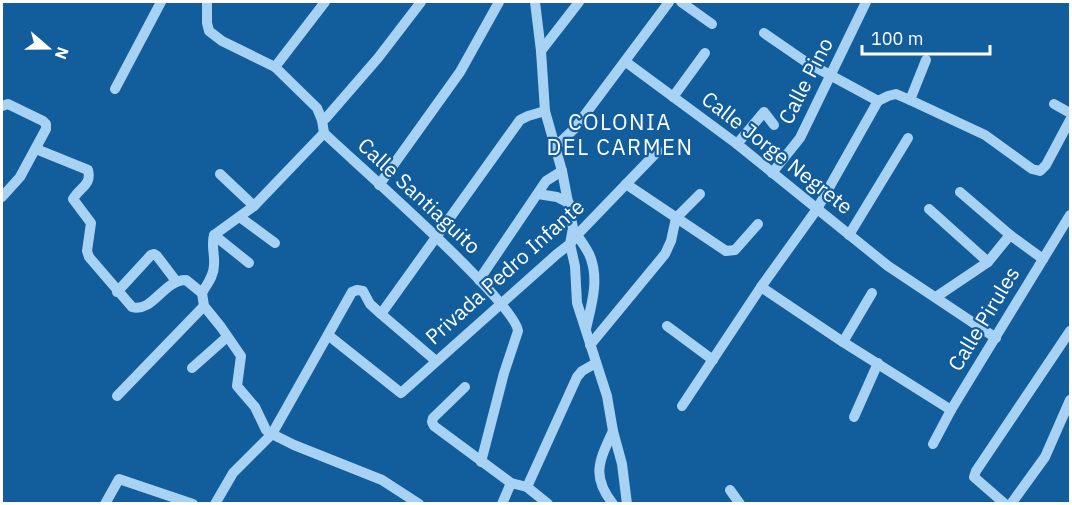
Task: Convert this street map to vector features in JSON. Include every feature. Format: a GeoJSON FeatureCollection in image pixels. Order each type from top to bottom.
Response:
{"type":"FeatureCollection","features":[{"type":"Feature","properties":{"kind":"street"},"geometry":{"type":"LineString","coordinates":[[115,89],[161,2]]}},
{"type":"Feature","properties":{"kind":"street"},"geometry":{"type":"LineString","coordinates":[[207,2],[209,30],[222,41],[275,67],[317,108],[324,133],[254,206],[241,218],[214,235],[212,241],[215,264],[213,274],[202,293],[204,306],[240,356],[237,386],[255,407],[266,430],[272,434],[382,480],[418,504]]}},
{"type":"Feature","properties":{"kind":"street"},"geometry":{"type":"LineString","coordinates":[[275,67],[325,2]]}},
{"type":"Feature","properties":{"kind":"street"},"geometry":{"type":"LineString","coordinates":[[322,120],[378,58],[421,2]]}},
{"type":"Feature","properties":{"kind":"street"},"geometry":{"type":"LineString","coordinates":[[379,185],[460,72],[499,2]]}},
{"type":"Feature","properties":{"kind":"street"},"geometry":{"type":"LineString","coordinates":[[535,2],[545,111],[562,171],[573,236],[577,303],[607,396],[622,464],[627,504]]}},
{"type":"Feature","properties":{"kind":"street"},"geometry":{"type":"LineString","coordinates":[[541,51],[579,2]]}},
{"type":"Feature","properties":{"kind":"street"},"geometry":{"type":"LineString","coordinates":[[555,147],[574,128],[626,62],[669,2]]}},
{"type":"Feature","properties":{"kind":"street"},"geometry":{"type":"LineString","coordinates":[[681,2],[712,24]]}},
{"type":"Feature","properties":{"kind":"street","name":"Calle Pino"},"geometry":{"type":"LineString","coordinates":[[772,173],[800,138],[866,2]]}},
{"type":"Feature","properties":{"kind":"street"},"geometry":{"type":"LineString","coordinates":[[764,33],[806,62],[878,101]]}},
{"type":"Feature","properties":{"kind":"street"},"geometry":{"type":"LineString","coordinates":[[673,97],[705,53]]}},
{"type":"Feature","properties":{"kind":"street"},"geometry":{"type":"LineString","coordinates":[[910,100],[926,60]]}},
{"type":"Feature","properties":{"kind":"street","name":"Calle Jorge Negrete"},"geometry":{"type":"LineString","coordinates":[[626,62],[737,144],[888,266],[996,338]]}},
{"type":"Feature","properties":{"kind":"street"},"geometry":{"type":"LineString","coordinates":[[682,406],[760,287],[817,209],[878,101],[896,94],[910,100],[985,135],[1032,169],[1040,171],[1046,165],[1071,120]]}},
{"type":"Feature","properties":{"kind":"street"},"geometry":{"type":"LineString","coordinates":[[2,106],[8,104],[46,124],[46,129],[20,177],[2,197]]}},
{"type":"Feature","properties":{"kind":"street"},"geometry":{"type":"LineString","coordinates":[[1054,104],[1071,113]]}},
{"type":"Feature","properties":{"kind":"street"},"geometry":{"type":"LineString","coordinates":[[381,314],[520,120],[545,111]]}},
{"type":"Feature","properties":{"kind":"street"},"geometry":{"type":"LineString","coordinates":[[737,144],[764,112],[774,125]]}},
{"type":"Feature","properties":{"kind":"street","name":"Calle Santiaguito"},"geometry":{"type":"LineString","coordinates":[[324,133],[436,236],[502,304],[517,324],[518,331],[504,373],[481,462]]}},
{"type":"Feature","properties":{"kind":"street"},"geometry":{"type":"LineString","coordinates":[[849,235],[908,138]]}},
{"type":"Feature","properties":{"kind":"street"},"geometry":{"type":"LineString","coordinates":[[36,148],[88,170],[87,185],[73,199],[91,223],[87,251],[89,257],[117,292],[132,307],[140,308],[149,304],[176,281],[186,280],[202,293]]}},
{"type":"Feature","properties":{"kind":"street","name":"Privada Pedro Infante"},"geometry":{"type":"LineString","coordinates":[[328,335],[401,393],[557,254],[658,151]]}},
{"type":"Feature","properties":{"kind":"street"},"geometry":{"type":"LineString","coordinates":[[478,280],[546,181],[562,171]]}},
{"type":"Feature","properties":{"kind":"street"},"geometry":{"type":"LineString","coordinates":[[220,174],[254,206]]}},
{"type":"Feature","properties":{"kind":"street"},"geometry":{"type":"LineString","coordinates":[[626,184],[726,251],[735,250],[758,224]]}},
{"type":"Feature","properties":{"kind":"street"},"geometry":{"type":"LineString","coordinates":[[960,192],[1010,235],[1043,259]]}},
{"type":"Feature","properties":{"kind":"street"},"geometry":{"type":"LineString","coordinates":[[538,194],[557,197],[568,203]]}},
{"type":"Feature","properties":{"kind":"street"},"geometry":{"type":"LineString","coordinates":[[590,345],[665,254],[671,242],[676,218],[700,194]]}},
{"type":"Feature","properties":{"kind":"street"},"geometry":{"type":"LineString","coordinates":[[928,209],[988,262]]}},
{"type":"Feature","properties":{"kind":"street","name":"Calle Pirules"},"geometry":{"type":"LineString","coordinates":[[933,444],[951,410],[1071,215]]}},
{"type":"Feature","properties":{"kind":"street"},"geometry":{"type":"LineString","coordinates":[[241,218],[275,243]]}},
{"type":"Feature","properties":{"kind":"street"},"geometry":{"type":"LineString","coordinates":[[214,235],[249,263]]}},
{"type":"Feature","properties":{"kind":"street"},"geometry":{"type":"LineString","coordinates":[[936,297],[988,262],[1010,235]]}},
{"type":"Feature","properties":{"kind":"street"},"geometry":{"type":"LineString","coordinates":[[573,236],[591,259],[595,275],[594,296],[586,329]]}},
{"type":"Feature","properties":{"kind":"street"},"geometry":{"type":"LineString","coordinates":[[117,292],[154,254],[176,281]]}},
{"type":"Feature","properties":{"kind":"street"},"geometry":{"type":"LineString","coordinates":[[760,287],[951,410]]}},
{"type":"Feature","properties":{"kind":"street"},"geometry":{"type":"LineString","coordinates":[[215,504],[233,472],[272,434],[347,298],[357,290],[363,291],[370,304],[436,361]]}},
{"type":"Feature","properties":{"kind":"street"},"geometry":{"type":"LineString","coordinates":[[843,342],[872,293]]}},
{"type":"Feature","properties":{"kind":"street"},"geometry":{"type":"LineString","coordinates":[[117,396],[204,306]]}},
{"type":"Feature","properties":{"kind":"street"},"geometry":{"type":"LineString","coordinates":[[667,326],[713,360]]}},
{"type":"Feature","properties":{"kind":"street"},"geometry":{"type":"LineString","coordinates":[[1005,504],[974,477],[976,471],[1071,331]]}},
{"type":"Feature","properties":{"kind":"street"},"geometry":{"type":"LineString","coordinates":[[192,368],[227,336]]}},
{"type":"Feature","properties":{"kind":"street"},"geometry":{"type":"LineString","coordinates":[[527,487],[577,377],[582,370],[596,363]]}},
{"type":"Feature","properties":{"kind":"street"},"geometry":{"type":"LineString","coordinates":[[854,417],[878,363]]}},
{"type":"Feature","properties":{"kind":"street"},"geometry":{"type":"LineString","coordinates":[[465,387],[437,414],[432,422],[481,462],[511,483],[527,487],[548,504]]}},
{"type":"Feature","properties":{"kind":"street"},"geometry":{"type":"LineString","coordinates":[[1011,504],[1046,457],[1071,400]]}},
{"type":"Feature","properties":{"kind":"street"},"geometry":{"type":"LineString","coordinates":[[613,431],[602,456],[598,478],[613,504]]}},
{"type":"Feature","properties":{"kind":"street"},"geometry":{"type":"LineString","coordinates":[[105,504],[118,479],[193,504]]}},
{"type":"Feature","properties":{"kind":"street"},"geometry":{"type":"LineString","coordinates":[[502,504],[511,483]]}},
{"type":"Feature","properties":{"kind":"street"},"geometry":{"type":"LineString","coordinates":[[730,490],[740,504]]}},
{"type":"Feature","properties":{"kind":"district","name":"COLONIA DEL CARMEN"},"geometry":{"type":"Point","coordinates":[620,134]}}]}
